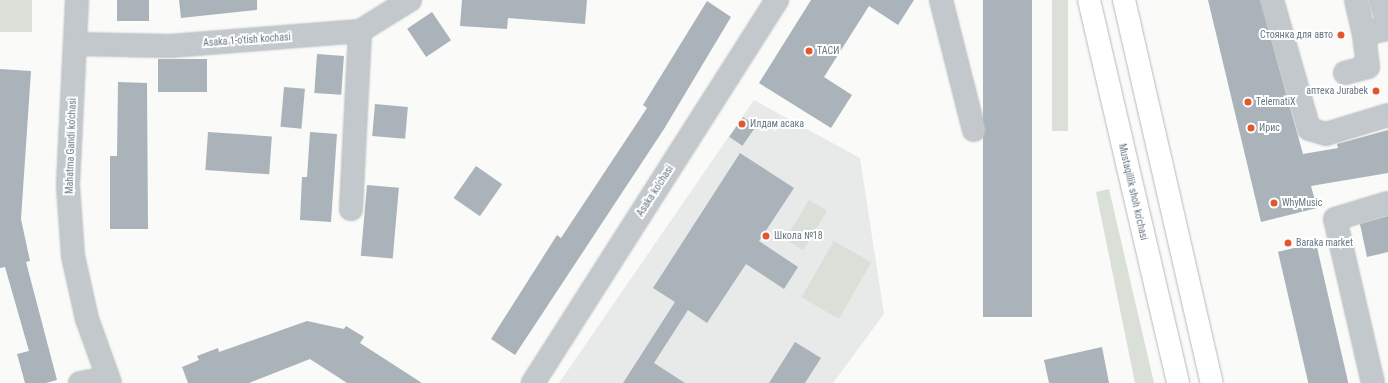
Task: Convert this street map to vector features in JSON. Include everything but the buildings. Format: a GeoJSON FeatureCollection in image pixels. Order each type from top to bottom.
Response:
{"type":"FeatureCollection","features":[{"type":"Feature","properties":{"kind":"main road","name":"Mustaqillik shoh ko'chasi"},"geometry":{"type":"LineString","coordinates":[[1089,0],[1178,383]]}},
{"type":"Feature","properties":{"kind":"main road"},"geometry":{"type":"LineString","coordinates":[[1124,0],[1212,383]]}},
{"type":"Feature","properties":{"kind":"street","name":"Mahatma Gandi ko'chasi"},"geometry":{"type":"LineString","coordinates":[[77,0],[68,186],[73,256],[87,319],[109,381]]}},
{"type":"Feature","properties":{"kind":"street","name":"Asaka 1-o'tish kochasi"},"geometry":{"type":"LineString","coordinates":[[75,44],[170,46],[360,31],[410,0]]}},
{"type":"Feature","properties":{"kind":"street"},"geometry":{"type":"LineString","coordinates":[[941,0],[974,130]]}},
{"type":"Feature","properties":{"kind":"street"},"geometry":{"type":"LineString","coordinates":[[1272,0],[1309,129],[1326,134],[1388,115]]}},
{"type":"Feature","properties":{"kind":"street"},"geometry":{"type":"LineString","coordinates":[[1345,73],[1368,67],[1364,34],[1356,0]]}},
{"type":"Feature","properties":{"kind":"street"},"geometry":{"type":"LineString","coordinates":[[1381,0],[1388,25]]}},
{"type":"Feature","properties":{"kind":"street","name":"Asaka ko'chasi"},"geometry":{"type":"LineString","coordinates":[[533,383],[767,4]]}},
{"type":"Feature","properties":{"kind":"street"},"geometry":{"type":"LineString","coordinates":[[1364,34],[1388,29]]}},
{"type":"Feature","properties":{"kind":"street"},"geometry":{"type":"LineString","coordinates":[[351,209],[360,31]]}},
{"type":"Feature","properties":{"kind":"street"},"geometry":{"type":"LineString","coordinates":[[1373,383],[1335,219],[1388,202]]}},
{"type":"Feature","properties":{"kind":"street"},"geometry":{"type":"LineString","coordinates":[[80,383],[109,381]]}},
{"type":"Feature","properties":{"kind":"shaded area"},"geometry":{"type":"Polygon","coordinates":[[[0,0],[32,0],[32,32],[0,32],[0,0]]]}},
{"type":"Feature","properties":{"kind":"shaded area"},"geometry":{"type":"Polygon","coordinates":[[[1052,0],[1068,0],[1068,131],[1052,131],[1052,0]]]}},
{"type":"Feature","properties":{"kind":"shaded area","name":"Школа №18"},"geometry":{"type":"Polygon","coordinates":[[[754,100],[860,158],[884,314],[833,383],[559,383],[754,100]]]}},
{"type":"Feature","properties":{"kind":"shaded area"},"geometry":{"type":"Polygon","coordinates":[[[1109,189],[1154,383],[1135,383],[1096,192],[1109,189]]]}},
{"type":"Feature","properties":{"kind":"shaded area"},"geometry":{"type":"Polygon","coordinates":[[[809,200],[827,211],[803,250],[785,239],[809,200]]]}},
{"type":"Feature","properties":{"kind":"shaded area"},"geometry":{"type":"Polygon","coordinates":[[[834,241],[871,262],[839,319],[802,297],[834,241]]]}},
{"type":"Feature","properties":{"kind":"place","name":"Стоянка для авто"},"geometry":{"type":"Point","coordinates":[1341,35]}},
{"type":"Feature","properties":{"kind":"place","name":"ТАСИ"},"geometry":{"type":"Point","coordinates":[809,51]}},
{"type":"Feature","properties":{"kind":"place","name":"аптека Jurabek"},"geometry":{"type":"Point","coordinates":[1376,91]}},
{"type":"Feature","properties":{"kind":"place","name":"TelematiX"},"geometry":{"type":"Point","coordinates":[1248,102]}},
{"type":"Feature","properties":{"kind":"place","name":"Илдам асака"},"geometry":{"type":"Point","coordinates":[742,124]}},
{"type":"Feature","properties":{"kind":"place","name":"Ирис"},"geometry":{"type":"Point","coordinates":[1251,128]}},
{"type":"Feature","properties":{"kind":"place","name":"WhyMusic"},"geometry":{"type":"Point","coordinates":[1274,203]}},
{"type":"Feature","properties":{"kind":"place","name":"Школа №18"},"geometry":{"type":"Point","coordinates":[766,236]}},
{"type":"Feature","properties":{"kind":"place","name":"Baraka market"},"geometry":{"type":"Point","coordinates":[1288,243]}}]}
